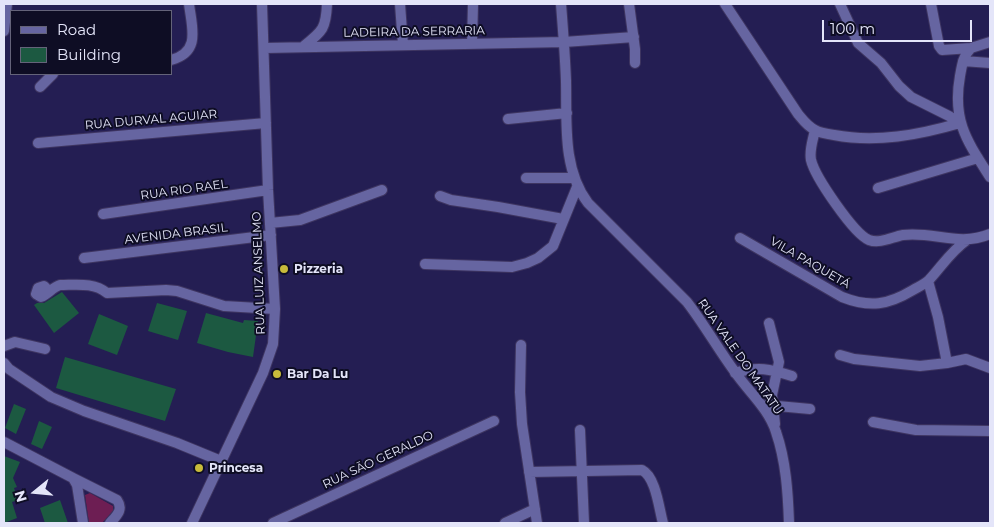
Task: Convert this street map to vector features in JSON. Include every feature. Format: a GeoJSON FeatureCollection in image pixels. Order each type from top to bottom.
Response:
{"type":"FeatureCollection","features":[{"type":"Feature","properties":{"kind":"street"},"geometry":{"type":"LineString","coordinates":[[4,31],[7,4]]}},
{"type":"Feature","properties":{"kind":"street"},"geometry":{"type":"LineString","coordinates":[[172,60],[186,53],[192,46],[193,39],[188,4]]}},
{"type":"Feature","properties":{"kind":"street","name":"RUA LUIZ ANSELMO"},"geometry":{"type":"LineString","coordinates":[[192,523],[270,357],[275,332],[262,4]]}},
{"type":"Feature","properties":{"kind":"street"},"geometry":{"type":"LineString","coordinates":[[304,46],[324,28],[327,4]]}},
{"type":"Feature","properties":{"kind":"street"},"geometry":{"type":"LineString","coordinates":[[400,4],[403,45]]}},
{"type":"Feature","properties":{"kind":"street"},"geometry":{"type":"LineString","coordinates":[[472,44],[473,4]]}},
{"type":"Feature","properties":{"kind":"street"},"geometry":{"type":"LineString","coordinates":[[425,264],[512,267],[538,258],[553,246],[576,182],[569,149],[561,4]]}},
{"type":"Feature","properties":{"kind":"street"},"geometry":{"type":"LineString","coordinates":[[629,4],[634,37],[634,63]]}},
{"type":"Feature","properties":{"kind":"street"},"geometry":{"type":"LineString","coordinates":[[725,4],[805,124],[815,130],[841,136],[880,138],[912,135],[960,124]]}},
{"type":"Feature","properties":{"kind":"street"},"geometry":{"type":"LineString","coordinates":[[840,4],[858,42],[881,63],[899,86],[911,97],[949,116],[960,124]]}},
{"type":"Feature","properties":{"kind":"street"},"geometry":{"type":"LineString","coordinates":[[931,4],[941,48],[944,50],[971,48],[990,42]]}},
{"type":"Feature","properties":{"kind":"street","name":"LADEIRA DA SERRARIA"},"geometry":{"type":"LineString","coordinates":[[265,48],[564,42],[634,37]]}},
{"type":"Feature","properties":{"kind":"street"},"geometry":{"type":"LineString","coordinates":[[971,48],[963,61],[957,92],[960,124],[990,177]]}},
{"type":"Feature","properties":{"kind":"street"},"geometry":{"type":"LineString","coordinates":[[963,61],[990,63]]}},
{"type":"Feature","properties":{"kind":"street"},"geometry":{"type":"LineString","coordinates":[[40,86],[51,75]]}},
{"type":"Feature","properties":{"kind":"street"},"geometry":{"type":"LineString","coordinates":[[508,119],[567,113]]}},
{"type":"Feature","properties":{"kind":"street","name":"RUA DURVAL AGUIAR"},"geometry":{"type":"LineString","coordinates":[[38,143],[266,123]]}},
{"type":"Feature","properties":{"kind":"street"},"geometry":{"type":"LineString","coordinates":[[815,130],[811,150],[814,171],[840,209],[864,237],[874,242],[902,235],[917,234],[967,240],[990,234]]}},
{"type":"Feature","properties":{"kind":"street"},"geometry":{"type":"LineString","coordinates":[[878,188],[978,158]]}},
{"type":"Feature","properties":{"kind":"street"},"geometry":{"type":"LineString","coordinates":[[526,178],[576,182]]}},
{"type":"Feature","properties":{"kind":"street","name":"RUA VALE DO MATATU"},"geometry":{"type":"LineString","coordinates":[[576,182],[588,203],[698,316],[735,373],[760,405],[776,431],[786,474],[789,523]]}},
{"type":"Feature","properties":{"kind":"street","name":"RUA RIO RAEL"},"geometry":{"type":"LineString","coordinates":[[103,214],[268,190]]}},
{"type":"Feature","properties":{"kind":"street"},"geometry":{"type":"LineString","coordinates":[[270,222],[300,220],[339,204],[382,190]]}},
{"type":"Feature","properties":{"kind":"street"},"geometry":{"type":"LineString","coordinates":[[440,196],[451,200],[498,206],[563,220]]}},
{"type":"Feature","properties":{"kind":"street","name":"AVENIDA BRASIL"},"geometry":{"type":"LineString","coordinates":[[84,258],[271,235]]}},
{"type":"Feature","properties":{"kind":"street","name":"VILA PAQUETÁ"},"geometry":{"type":"LineString","coordinates":[[740,238],[842,297],[868,304],[887,303],[928,281],[949,256],[967,240]]}},
{"type":"Feature","properties":{"kind":"street"},"geometry":{"type":"LineString","coordinates":[[928,281],[938,317],[947,363]]}},
{"type":"Feature","properties":{"kind":"street"},"geometry":{"type":"LineString","coordinates":[[46,288],[44,286],[38,288],[36,294],[41,297],[60,285],[94,286],[101,288],[107,293],[166,290],[177,291],[224,306],[275,309]]}},
{"type":"Feature","properties":{"kind":"street"},"geometry":{"type":"LineString","coordinates":[[769,322],[778,353],[777,371],[772,395],[776,431]]}},
{"type":"Feature","properties":{"kind":"street"},"geometry":{"type":"LineString","coordinates":[[4,346],[15,342],[45,348]]}},
{"type":"Feature","properties":{"kind":"street"},"geometry":{"type":"LineString","coordinates":[[521,345],[520,392],[522,424],[537,523]]}},
{"type":"Feature","properties":{"kind":"street"},"geometry":{"type":"LineString","coordinates":[[840,355],[854,359],[920,366],[966,359],[990,368]]}},
{"type":"Feature","properties":{"kind":"street"},"geometry":{"type":"LineString","coordinates":[[4,363],[10,370],[51,397],[221,461]]}},
{"type":"Feature","properties":{"kind":"street"},"geometry":{"type":"LineString","coordinates":[[735,373],[751,368],[777,371],[792,376]]}},
{"type":"Feature","properties":{"kind":"street"},"geometry":{"type":"LineString","coordinates":[[760,405],[810,409]]}},
{"type":"Feature","properties":{"kind":"street","name":"RUA SĀO GERALDO"},"geometry":{"type":"LineString","coordinates":[[273,523],[494,421]]}},
{"type":"Feature","properties":{"kind":"street"},"geometry":{"type":"LineString","coordinates":[[873,422],[916,430],[990,432]]}},
{"type":"Feature","properties":{"kind":"street"},"geometry":{"type":"LineString","coordinates":[[580,430],[584,523]]}},
{"type":"Feature","properties":{"kind":"street"},"geometry":{"type":"LineString","coordinates":[[4,442],[117,500],[120,510],[110,523]]}},
{"type":"Feature","properties":{"kind":"street"},"geometry":{"type":"LineString","coordinates":[[530,472],[642,470],[647,472],[653,481],[663,523]]}},
{"type":"Feature","properties":{"kind":"street"},"geometry":{"type":"LineString","coordinates":[[73,478],[77,484],[83,523]]}},
{"type":"Feature","properties":{"kind":"street"},"geometry":{"type":"LineString","coordinates":[[505,523],[535,510]]}},
{"type":"Feature","properties":{"kind":"shaded area"},"geometry":{"type":"Polygon","coordinates":[[[90,493],[113,506],[113,511],[102,523],[89,523],[85,495],[90,493]]]}},
{"type":"Feature","properties":{"kind":"building"},"geometry":{"type":"Polygon","coordinates":[[[62,292],[79,313],[54,333],[34,305],[44,303],[62,292]]]}},
{"type":"Feature","properties":{"kind":"building"},"geometry":{"type":"Polygon","coordinates":[[[157,303],[187,311],[178,340],[148,331],[157,303]]]}},
{"type":"Feature","properties":{"kind":"building"},"geometry":{"type":"Polygon","coordinates":[[[206,313],[243,323],[244,320],[258,321],[253,357],[197,343],[206,313]]]}},
{"type":"Feature","properties":{"kind":"building"},"geometry":{"type":"Polygon","coordinates":[[[99,314],[128,326],[117,355],[88,344],[99,314]]]}},
{"type":"Feature","properties":{"kind":"building"},"geometry":{"type":"Polygon","coordinates":[[[65,357],[176,389],[165,421],[56,388],[65,357]]]}},
{"type":"Feature","properties":{"kind":"building"},"geometry":{"type":"Polygon","coordinates":[[[14,404],[26,409],[16,434],[5,428],[14,404]]]}},
{"type":"Feature","properties":{"kind":"building"},"geometry":{"type":"Polygon","coordinates":[[[39,421],[52,427],[42,449],[31,444],[39,421]]]}},
{"type":"Feature","properties":{"kind":"building"},"geometry":{"type":"Polygon","coordinates":[[[4,456],[20,462],[13,478],[17,487],[14,488],[18,500],[12,502],[17,518],[4,523],[4,456]]]}},
{"type":"Feature","properties":{"kind":"building"},"geometry":{"type":"Polygon","coordinates":[[[60,500],[68,523],[45,523],[40,508],[60,500]]]}},
{"type":"Feature","properties":{"kind":"place","name":"Pizzeria"},"geometry":{"type":"Point","coordinates":[284,269]}},
{"type":"Feature","properties":{"kind":"place","name":"Bar Da Lu"},"geometry":{"type":"Point","coordinates":[277,374]}},
{"type":"Feature","properties":{"kind":"place","name":"Princesa"},"geometry":{"type":"Point","coordinates":[199,468]}}]}
